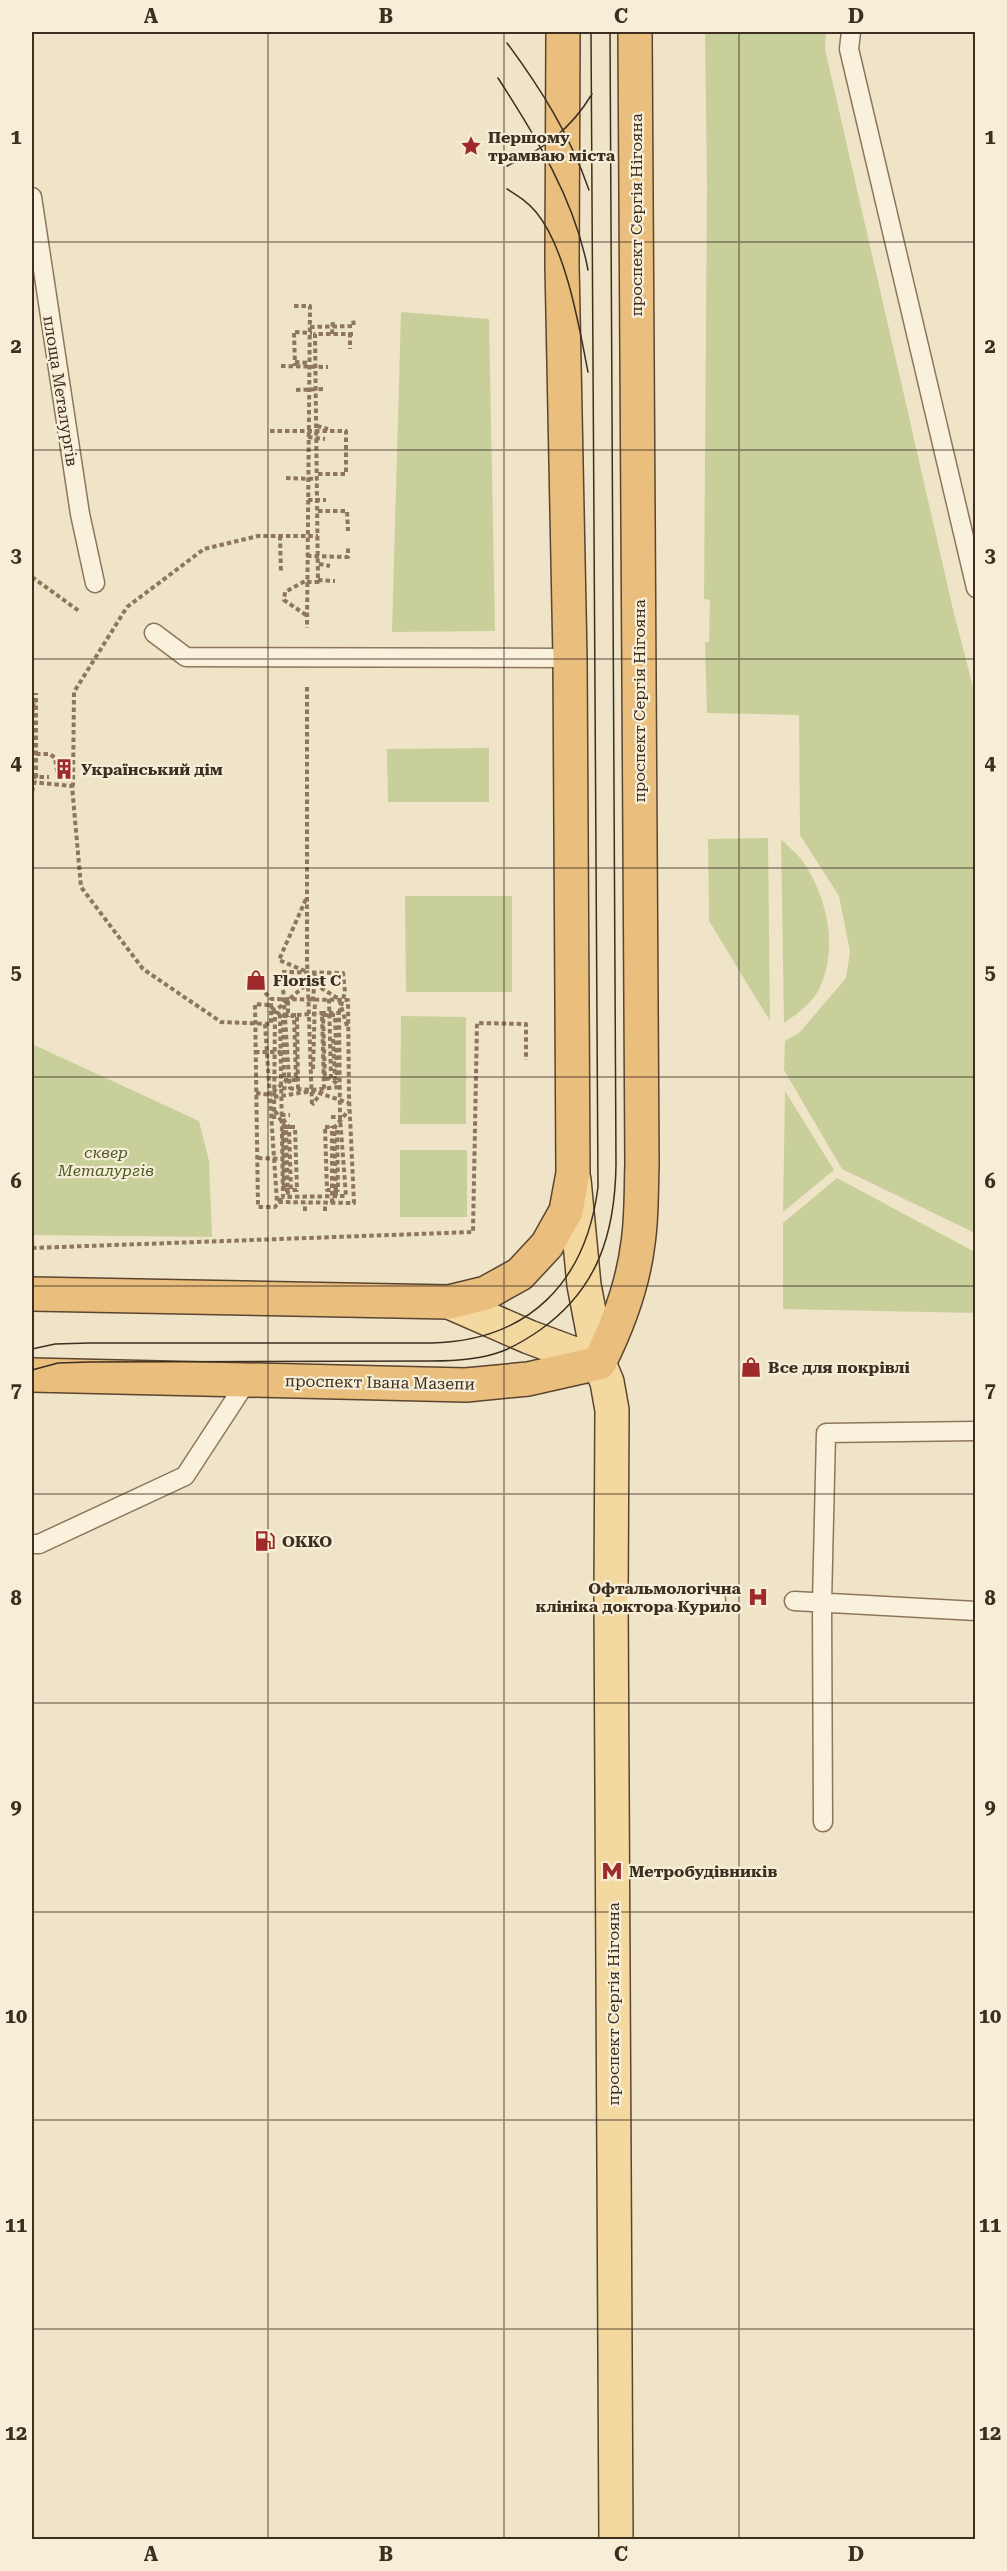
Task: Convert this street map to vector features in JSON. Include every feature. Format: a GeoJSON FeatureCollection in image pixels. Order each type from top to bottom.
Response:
{"type":"FeatureCollection","features":[{"type":"Feature","properties":{"kind":"highway","name":"проспект Сергія Нігояна"},"geometry":{"type":"LineString","coordinates":[[563,32],[562,265],[570,658],[573,1173]]}},
{"type":"Feature","properties":{"kind":"highway","name":"проспект Сергія Нігояна"},"geometry":{"type":"LineString","coordinates":[[599,1363],[612,1337],[632,1279],[639,1242],[642,1164],[635,32]]}},
{"type":"Feature","properties":{"kind":"highway"},"geometry":{"type":"LineString","coordinates":[[32,1294],[448,1302],[486,1293],[520,1274],[547,1245],[566,1211],[573,1173]]}},
{"type":"Feature","properties":{"kind":"highway","name":"проспект Івана Мазепи"},"geometry":{"type":"LineString","coordinates":[[32,1375],[466,1385],[528,1379],[599,1363]]}},
{"type":"Feature","properties":{"kind":"main road","name":"проспект Сергія Нігояна"},"geometry":{"type":"LineString","coordinates":[[573,1173],[583,1276],[599,1363],[607,1382],[612,1410],[616,2540]]}},
{"type":"Feature","properties":{"kind":"main road"},"geometry":{"type":"LineString","coordinates":[[448,1302],[529,1337],[599,1363]]}},
{"type":"Feature","properties":{"kind":"lane"},"geometry":{"type":"LineString","coordinates":[[851,32],[849,49],[975,588]]}},
{"type":"Feature","properties":{"kind":"lane","name":"площа Металургів"},"geometry":{"type":"LineString","coordinates":[[32,197],[80,514],[95,583]]}},
{"type":"Feature","properties":{"kind":"lane"},"geometry":{"type":"LineString","coordinates":[[154,633],[186,657],[570,658]]}},
{"type":"Feature","properties":{"kind":"lane"},"geometry":{"type":"LineString","coordinates":[[32,1544],[39,1544],[185,1476],[247,1381]]}},
{"type":"Feature","properties":{"kind":"lane"},"geometry":{"type":"LineString","coordinates":[[823,1822],[822,1603],[826,1433],[975,1431]]}},
{"type":"Feature","properties":{"kind":"lane"},"geometry":{"type":"LineString","coordinates":[[611,1598],[716,1600]]}},
{"type":"Feature","properties":{"kind":"lane"},"geometry":{"type":"LineString","coordinates":[[794,1601],[975,1611]]}},
{"type":"Feature","properties":{"kind":"path"},"geometry":{"type":"LineString","coordinates":[[294,306],[310,306],[306,580],[307,982],[312,1106],[315,999]]}},
{"type":"Feature","properties":{"kind":"path"},"geometry":{"type":"LineString","coordinates":[[295,333],[353,334],[353,320],[354,326],[334,326],[310,327]]}},
{"type":"Feature","properties":{"kind":"path"},"geometry":{"type":"LineString","coordinates":[[333,321],[334,326]]}},
{"type":"Feature","properties":{"kind":"path"},"geometry":{"type":"LineString","coordinates":[[295,333],[310,335]]}},
{"type":"Feature","properties":{"kind":"path"},"geometry":{"type":"LineString","coordinates":[[295,333],[295,364]]}},
{"type":"Feature","properties":{"kind":"path"},"geometry":{"type":"LineString","coordinates":[[350,333],[350,349]]}},
{"type":"Feature","properties":{"kind":"path"},"geometry":{"type":"LineString","coordinates":[[315,334],[317,431]]}},
{"type":"Feature","properties":{"kind":"path"},"geometry":{"type":"LineString","coordinates":[[310,347],[323,347]]}},
{"type":"Feature","properties":{"kind":"path"},"geometry":{"type":"LineString","coordinates":[[281,366],[309,363]]}},
{"type":"Feature","properties":{"kind":"path"},"geometry":{"type":"LineString","coordinates":[[295,364],[328,368]]}},
{"type":"Feature","properties":{"kind":"path"},"geometry":{"type":"LineString","coordinates":[[306,580],[318,582],[315,365]]}},
{"type":"Feature","properties":{"kind":"path"},"geometry":{"type":"LineString","coordinates":[[296,390],[324,389]]}},
{"type":"Feature","properties":{"kind":"path"},"geometry":{"type":"LineString","coordinates":[[317,426],[328,429]]}},
{"type":"Feature","properties":{"kind":"path"},"geometry":{"type":"LineString","coordinates":[[308,479],[286,478],[346,474],[346,431],[270,430],[309,430]]}},
{"type":"Feature","properties":{"kind":"path"},"geometry":{"type":"LineString","coordinates":[[308,438],[325,439]]}},
{"type":"Feature","properties":{"kind":"path"},"geometry":{"type":"LineString","coordinates":[[317,477],[319,565],[330,566]]}},
{"type":"Feature","properties":{"kind":"path"},"geometry":{"type":"LineString","coordinates":[[308,500],[328,499],[318,498]]}},
{"type":"Feature","properties":{"kind":"path"},"geometry":{"type":"LineString","coordinates":[[318,511],[347,511],[348,531]]}},
{"type":"Feature","properties":{"kind":"path"},"geometry":{"type":"LineString","coordinates":[[280,536],[281,573]]}},
{"type":"Feature","properties":{"kind":"path"},"geometry":{"type":"LineString","coordinates":[[258,537],[318,536]]}},
{"type":"Feature","properties":{"kind":"path"},"geometry":{"type":"LineString","coordinates":[[307,556],[348,557],[348,547]]}},
{"type":"Feature","properties":{"kind":"path"},"geometry":{"type":"LineString","coordinates":[[32,577],[79,611]]}},
{"type":"Feature","properties":{"kind":"path"},"geometry":{"type":"LineString","coordinates":[[307,615],[284,600],[285,592],[306,580],[335,581]]}},
{"type":"Feature","properties":{"kind":"path"},"geometry":{"type":"LineString","coordinates":[[32,715],[36,694],[36,754],[32,792]]}},
{"type":"Feature","properties":{"kind":"path"},"geometry":{"type":"LineString","coordinates":[[36,754],[50,754],[55,758],[58,777]]}},
{"type":"Feature","properties":{"kind":"path"},"geometry":{"type":"LineString","coordinates":[[34,777],[49,777]]}},
{"type":"Feature","properties":{"kind":"path"},"geometry":{"type":"LineString","coordinates":[[33,783],[73,785]]}},
{"type":"Feature","properties":{"kind":"path"},"geometry":{"type":"LineString","coordinates":[[49,784],[72,786],[81,887],[143,969],[221,1022],[271,1024],[272,999]]}},
{"type":"Feature","properties":{"kind":"path"},"geometry":{"type":"LineString","coordinates":[[307,895],[279,960],[307,972]]}},
{"type":"Feature","properties":{"kind":"path"},"geometry":{"type":"LineString","coordinates":[[271,1096],[289,1078],[282,972],[344,973],[345,992],[339,1013],[340,1118],[346,1196],[285,1196]]}},
{"type":"Feature","properties":{"kind":"path"},"geometry":{"type":"LineString","coordinates":[[313,1013],[315,972]]}},
{"type":"Feature","properties":{"kind":"path"},"geometry":{"type":"LineString","coordinates":[[307,982],[339,999],[350,1036],[353,1186],[337,1202],[324,1203]]}},
{"type":"Feature","properties":{"kind":"path"},"geometry":{"type":"LineString","coordinates":[[305,1202],[281,1203],[273,1184],[275,1011],[307,982]]}},
{"type":"Feature","properties":{"kind":"path"},"geometry":{"type":"LineString","coordinates":[[260,987],[272,999],[348,999]]}},
{"type":"Feature","properties":{"kind":"path"},"geometry":{"type":"LineString","coordinates":[[303,989],[303,998]]}},
{"type":"Feature","properties":{"kind":"path"},"geometry":{"type":"LineString","coordinates":[[265,1024],[277,1202],[354,1203],[346,990]]}},
{"type":"Feature","properties":{"kind":"path"},"geometry":{"type":"LineString","coordinates":[[329,992],[334,1077],[349,1096]]}},
{"type":"Feature","properties":{"kind":"path"},"geometry":{"type":"LineString","coordinates":[[282,1117],[290,1127],[289,1190],[275,1207],[258,1207],[255,1004],[269,1005],[280,1015],[286,1016],[294,1016],[296,1080],[284,1080],[283,1017],[286,1016],[288,1000]]}},
{"type":"Feature","properties":{"kind":"path"},"geometry":{"type":"LineString","coordinates":[[286,1016],[322,1013],[331,1014],[335,1016],[337,1078],[325,1078],[323,1015],[331,1014],[339,1013]]}},
{"type":"Feature","properties":{"kind":"path"},"geometry":{"type":"LineString","coordinates":[[311,1106],[324,1089],[322,1013]]}},
{"type":"Feature","properties":{"kind":"path"},"geometry":{"type":"LineString","coordinates":[[280,1015],[285,1196]]}},
{"type":"Feature","properties":{"kind":"path"},"geometry":{"type":"LineString","coordinates":[[297,1015],[298,1089]]}},
{"type":"Feature","properties":{"kind":"path"},"geometry":{"type":"LineString","coordinates":[[32,1248],[473,1232],[477,1023],[526,1024],[526,1060]]}},
{"type":"Feature","properties":{"kind":"path"},"geometry":{"type":"LineString","coordinates":[[255,1052],[281,1052]]}},
{"type":"Feature","properties":{"kind":"path"},"geometry":{"type":"LineString","coordinates":[[331,1078],[340,1087]]}},
{"type":"Feature","properties":{"kind":"path"},"geometry":{"type":"LineString","coordinates":[[290,1080],[290,1089]]}},
{"type":"Feature","properties":{"kind":"path"},"geometry":{"type":"LineString","coordinates":[[282,1088],[340,1087]]}},
{"type":"Feature","properties":{"kind":"path"},"geometry":{"type":"LineString","coordinates":[[271,1096],[313,1091],[349,1103]]}},
{"type":"Feature","properties":{"kind":"path"},"geometry":{"type":"LineString","coordinates":[[256,1093],[282,1095]]}},
{"type":"Feature","properties":{"kind":"path"},"geometry":{"type":"LineString","coordinates":[[271,1104],[286,1128],[291,1203]]}},
{"type":"Feature","properties":{"kind":"path"},"geometry":{"type":"LineString","coordinates":[[332,1203],[334,1128],[350,1110]]}},
{"type":"Feature","properties":{"kind":"path"},"geometry":{"type":"LineString","coordinates":[[274,1115],[290,1115]]}},
{"type":"Feature","properties":{"kind":"path"},"geometry":{"type":"LineString","coordinates":[[331,1117],[352,1117]]}},
{"type":"Feature","properties":{"kind":"path"},"geometry":{"type":"LineString","coordinates":[[336,1196],[331,1127],[340,1118]]}},
{"type":"Feature","properties":{"kind":"path"},"geometry":{"type":"LineString","coordinates":[[283,1127],[295,1127],[297,1190],[289,1190],[284,1190],[283,1127]]}},
{"type":"Feature","properties":{"kind":"path"},"geometry":{"type":"LineString","coordinates":[[325,1127],[337,1127],[338,1190],[334,1190],[327,1190],[325,1127]]}},
{"type":"Feature","properties":{"kind":"path"},"geometry":{"type":"LineString","coordinates":[[258,1158],[283,1159]]}},
{"type":"Feature","properties":{"kind":"path"},"geometry":{"type":"LineString","coordinates":[[305,1202],[305,1211]]}},
{"type":"Feature","properties":{"kind":"path"},"geometry":{"type":"LineString","coordinates":[[324,1203],[324,1211]]}},
{"type":"Feature","properties":{"kind":"green space"},"geometry":{"type":"Polygon","coordinates":[[[705,32],[826,32],[825,49],[954,614],[975,694],[975,1233],[842,1169],[784,1070],[785,1041],[799,1033],[846,978],[850,952],[839,896],[800,835],[799,715],[707,713],[705,642],[709,642],[710,600],[704,599],[707,184],[705,32]]]}},
{"type":"Feature","properties":{"kind":"green space"},"geometry":{"type":"Polygon","coordinates":[[[401,312],[489,319],[495,631],[392,632],[401,312]]]}},
{"type":"Feature","properties":{"kind":"green space"},"geometry":{"type":"Polygon","coordinates":[[[489,748],[489,802],[388,802],[387,749],[489,748]]]}},
{"type":"Feature","properties":{"kind":"green space"},"geometry":{"type":"Polygon","coordinates":[[[768,838],[770,1021],[709,921],[708,839],[768,838]]]}},
{"type":"Feature","properties":{"kind":"green space"},"geometry":{"type":"Polygon","coordinates":[[[781,839],[801,859],[818,889],[828,923],[829,940],[825,975],[818,991],[807,1005],[784,1023],[781,839]]]}},
{"type":"Feature","properties":{"kind":"green space"},"geometry":{"type":"Polygon","coordinates":[[[405,896],[512,896],[512,992],[406,992],[405,896]]]}},
{"type":"Feature","properties":{"kind":"green space"},"geometry":{"type":"Polygon","coordinates":[[[401,1016],[466,1017],[466,1124],[400,1124],[401,1016]]]}},
{"type":"Feature","properties":{"kind":"green space","name":"сквер Металургів"},"geometry":{"type":"Polygon","coordinates":[[[32,1044],[199,1121],[209,1161],[212,1237],[32,1235],[32,1044]]]}},
{"type":"Feature","properties":{"kind":"green space"},"geometry":{"type":"Polygon","coordinates":[[[785,1091],[834,1170],[783,1212],[785,1091]]]}},
{"type":"Feature","properties":{"kind":"green space"},"geometry":{"type":"Polygon","coordinates":[[[400,1150],[467,1150],[467,1217],[400,1217],[400,1150]]]}},
{"type":"Feature","properties":{"kind":"green space"},"geometry":{"type":"Polygon","coordinates":[[[837,1178],[975,1252],[975,1313],[783,1309],[783,1223],[837,1178]]]}},
{"type":"Feature","properties":{"kind":"tram line"},"geometry":{"type":"LineString","coordinates":[[32,1349],[55,1344],[90,1343],[431,1343],[466,1340],[497,1331],[524,1318],[547,1300],[566,1278],[581,1251],[591,1221],[598,1187],[591,32]]}},
{"type":"Feature","properties":{"kind":"tram line"},"geometry":{"type":"LineString","coordinates":[[32,1370],[58,1363],[89,1362],[440,1361],[483,1357],[520,1343],[560,1314],[589,1278],[599,1258],[612,1214],[616,1165],[610,32]]}},
{"type":"Feature","properties":{"kind":"tram line"},"geometry":{"type":"LineString","coordinates":[[507,43],[554,113],[573,150],[589,190]]}},
{"type":"Feature","properties":{"kind":"tram line"},"geometry":{"type":"LineString","coordinates":[[498,78],[540,146],[564,194],[582,244],[588,270]]}},
{"type":"Feature","properties":{"kind":"tram line"},"geometry":{"type":"LineString","coordinates":[[507,166],[556,137],[575,118],[592,94]]}},
{"type":"Feature","properties":{"kind":"tram line"},"geometry":{"type":"LineString","coordinates":[[507,189],[536,212],[556,246],[570,288],[588,372]]}},
{"type":"Feature","properties":{"kind":"place","name":"Першому трамваю міста"},"geometry":{"type":"Point","coordinates":[471,146]}},
{"type":"Feature","properties":{"kind":"place","name":"Український дім"},"geometry":{"type":"Point","coordinates":[64,769]}},
{"type":"Feature","properties":{"kind":"place","name":"Florist C"},"geometry":{"type":"Point","coordinates":[256,980]}},
{"type":"Feature","properties":{"kind":"place","name":"Все для покрівлі"},"geometry":{"type":"Point","coordinates":[751,1367]}},
{"type":"Feature","properties":{"kind":"place","name":"OKKO"},"geometry":{"type":"Point","coordinates":[265,1541]}},
{"type":"Feature","properties":{"kind":"place","name":"Офтальмологічна клініка доктора Курило"},"geometry":{"type":"Point","coordinates":[758,1597]}},
{"type":"Feature","properties":{"kind":"place","name":"Метробудівників"},"geometry":{"type":"Point","coordinates":[612,1871]}}]}
